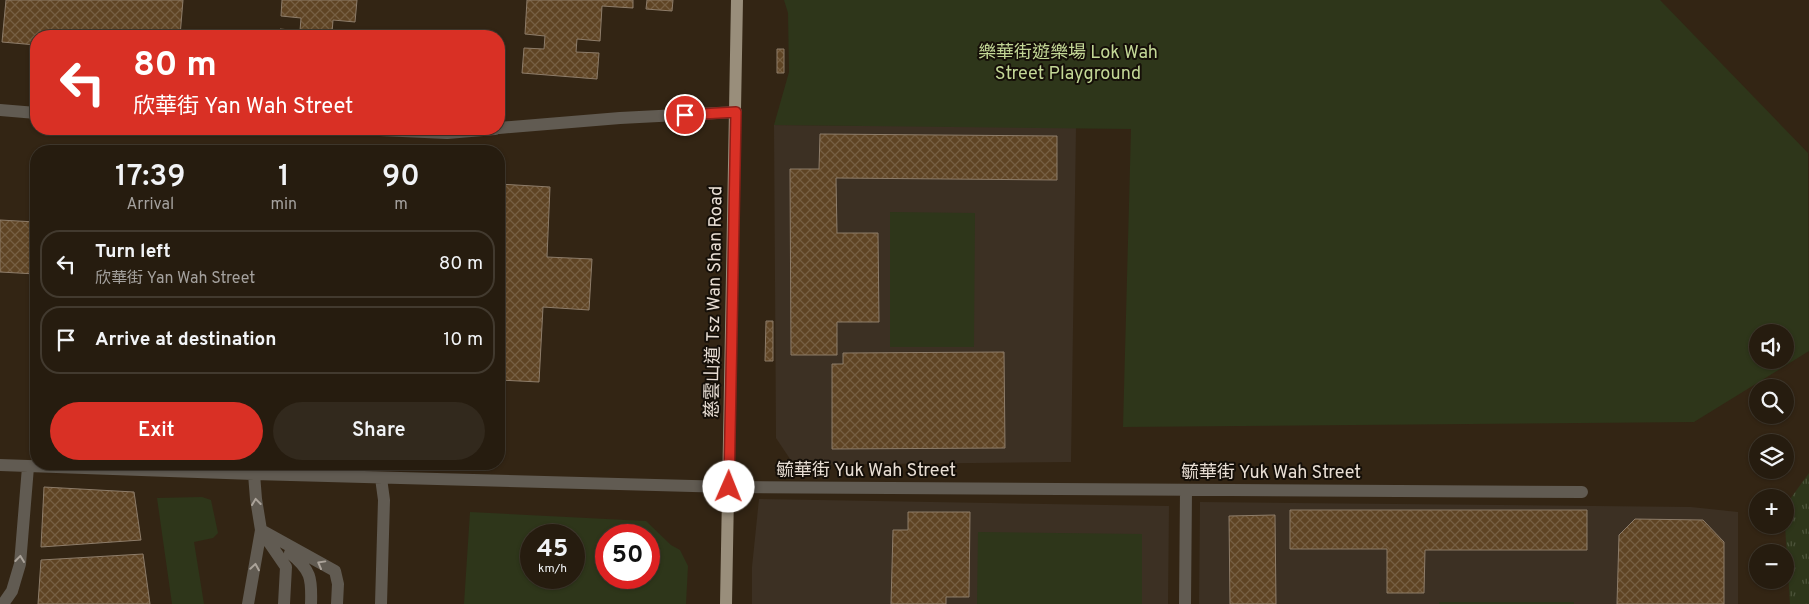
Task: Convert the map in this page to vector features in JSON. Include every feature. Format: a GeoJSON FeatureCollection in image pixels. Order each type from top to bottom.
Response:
{"type":"FeatureCollection","features":[{"type":"Feature","properties":{"kind":"main road","name":"慈雲山道 Tsz Wan Shan Road"},"geometry":{"type":"LineString","coordinates":[[726,604],[737,0]]}},
{"type":"Feature","properties":{"kind":"street"},"geometry":{"type":"LineString","coordinates":[[0,110],[30,112]]}},
{"type":"Feature","properties":{"kind":"street"},"geometry":{"type":"LineString","coordinates":[[505,128],[620,118],[736,112]]}},
{"type":"Feature","properties":{"kind":"street","name":"毓華街 Yuk Wah Street"},"geometry":{"type":"LineString","coordinates":[[0,465],[28,467]]}},
{"type":"Feature","properties":{"kind":"street"},"geometry":{"type":"LineString","coordinates":[[3,604],[12,591],[20,564],[28,467]]}},
{"type":"Feature","properties":{"kind":"street","name":"毓華街 Yuk Wah Street"},"geometry":{"type":"LineString","coordinates":[[125,470],[729,487],[1582,492]]}},
{"type":"Feature","properties":{"kind":"street"},"geometry":{"type":"LineString","coordinates":[[248,604],[261,530],[254,474]]}},
{"type":"Feature","properties":{"kind":"street"},"geometry":{"type":"LineString","coordinates":[[381,478],[384,500],[381,604]]}},
{"type":"Feature","properties":{"kind":"street"},"geometry":{"type":"LineString","coordinates":[[1185,604],[1186,491]]}},
{"type":"Feature","properties":{"kind":"street"},"geometry":{"type":"LineString","coordinates":[[261,530],[286,567],[284,604]]}},
{"type":"Feature","properties":{"kind":"street"},"geometry":{"type":"LineString","coordinates":[[261,530],[302,562],[311,578],[311,604]]}},
{"type":"Feature","properties":{"kind":"street"},"geometry":{"type":"LineString","coordinates":[[261,530],[335,571],[338,584],[337,604]]}},
{"type":"Feature","properties":{"kind":"shaded area"},"geometry":{"type":"Polygon","coordinates":[[[774,125],[1076,127],[1071,462],[794,465],[776,438],[774,125]]]}},
{"type":"Feature","properties":{"kind":"shaded area"},"geometry":{"type":"Polygon","coordinates":[[[759,499],[1169,506],[1168,604],[752,604],[752,567],[759,499]]]}},
{"type":"Feature","properties":{"kind":"shaded area"},"geometry":{"type":"Polygon","coordinates":[[[1200,502],[1691,507],[1738,512],[1738,604],[1199,604],[1200,502]]]}},
{"type":"Feature","properties":{"kind":"green space","name":"樂華街遊樂場 Lok Wah Street Playground"},"geometry":{"type":"Polygon","coordinates":[[[784,0],[1660,0],[1808,153],[1809,351],[1794,360],[1794,324],[1749,324],[1749,369],[1780,369],[1764,379],[1749,379],[1749,388],[1694,422],[1123,427],[1131,129],[774,125],[789,72],[788,13],[784,0]]]}},
{"type":"Feature","properties":{"kind":"green space"},"geometry":{"type":"Polygon","coordinates":[[[890,212],[975,213],[974,347],[890,347],[890,212]]]}},
{"type":"Feature","properties":{"kind":"green space"},"geometry":{"type":"Polygon","coordinates":[[[1809,473],[1809,604],[1790,604],[1789,589],[1794,589],[1794,544],[1786,544],[1786,534],[1794,534],[1794,494],[1809,473]]]}},
{"type":"Feature","properties":{"kind":"green space"},"geometry":{"type":"Polygon","coordinates":[[[202,497],[211,500],[218,533],[213,538],[194,542],[204,604],[172,604],[157,498],[202,497]]]}},
{"type":"Feature","properties":{"kind":"green space"},"geometry":{"type":"Polygon","coordinates":[[[470,512],[646,521],[649,524],[595,524],[595,589],[660,589],[660,534],[671,545],[680,550],[688,566],[686,604],[464,604],[470,512]]]}},
{"type":"Feature","properties":{"kind":"green space"},"geometry":{"type":"Polygon","coordinates":[[[978,532],[1142,534],[1142,604],[977,604],[978,532]]]}},
{"type":"Feature","properties":{"kind":"green space"},"geometry":{"type":"Polygon","coordinates":[[[1439,602],[1574,602],[1574,604],[1439,604],[1439,602]]]}},
{"type":"Feature","properties":{"kind":"building"},"geometry":{"type":"Polygon","coordinates":[[[6,0],[183,0],[180,30],[30,30],[30,44],[2,42],[6,0]]]}},
{"type":"Feature","properties":{"kind":"building"},"geometry":{"type":"Polygon","coordinates":[[[282,0],[357,0],[355,22],[333,20],[332,30],[300,30],[301,18],[281,16],[282,0]]]}},
{"type":"Feature","properties":{"kind":"building"},"geometry":{"type":"Polygon","coordinates":[[[527,0],[633,0],[633,8],[602,6],[600,41],[577,39],[576,52],[599,53],[597,79],[522,73],[524,48],[544,49],[545,36],[525,34],[527,0]]]}},
{"type":"Feature","properties":{"kind":"building"},"geometry":{"type":"Polygon","coordinates":[[[647,0],[673,0],[672,11],[646,9],[647,0]]]}},
{"type":"Feature","properties":{"kind":"building"},"geometry":{"type":"Polygon","coordinates":[[[777,49],[784,49],[784,73],[777,73],[777,49]]]}},
{"type":"Feature","properties":{"kind":"building"},"geometry":{"type":"Polygon","coordinates":[[[820,134],[1057,136],[1057,180],[836,178],[837,233],[878,233],[879,322],[837,322],[837,355],[791,355],[790,169],[819,169],[820,134]]]}},
{"type":"Feature","properties":{"kind":"building"},"geometry":{"type":"Polygon","coordinates":[[[505,184],[550,187],[547,257],[592,259],[589,310],[543,307],[539,382],[505,380],[505,184]]]}},
{"type":"Feature","properties":{"kind":"building"},"geometry":{"type":"Polygon","coordinates":[[[0,220],[30,222],[30,274],[0,272],[0,220]]]}},
{"type":"Feature","properties":{"kind":"building"},"geometry":{"type":"Polygon","coordinates":[[[766,321],[773,321],[773,361],[765,361],[766,321]]]}},
{"type":"Feature","properties":{"kind":"building"},"geometry":{"type":"Polygon","coordinates":[[[1004,352],[1005,448],[832,449],[832,364],[843,364],[843,353],[1004,352]]]}},
{"type":"Feature","properties":{"kind":"building"},"geometry":{"type":"Polygon","coordinates":[[[44,487],[134,492],[141,540],[41,547],[44,487]]]}},
{"type":"Feature","properties":{"kind":"building"},"geometry":{"type":"Polygon","coordinates":[[[1290,510],[1587,510],[1587,550],[1425,550],[1424,593],[1387,593],[1387,549],[1290,549],[1290,510]]]}},
{"type":"Feature","properties":{"kind":"building"},"geometry":{"type":"Polygon","coordinates":[[[908,512],[970,512],[969,597],[946,597],[946,604],[891,604],[893,530],[908,530],[908,512]]]}},
{"type":"Feature","properties":{"kind":"building"},"geometry":{"type":"Polygon","coordinates":[[[1275,515],[1276,604],[1230,604],[1229,516],[1275,515]]]}},
{"type":"Feature","properties":{"kind":"building"},"geometry":{"type":"Polygon","coordinates":[[[1635,519],[1703,520],[1724,542],[1724,604],[1617,604],[1619,535],[1635,519]]]}},
{"type":"Feature","properties":{"kind":"building"},"geometry":{"type":"Polygon","coordinates":[[[143,554],[150,604],[38,604],[41,560],[143,554]]]}},
{"type":"Feature","properties":{"kind":"route"},"geometry":{"type":"LineString","coordinates":[[685,115],[736,112],[729,487]]}}]}
